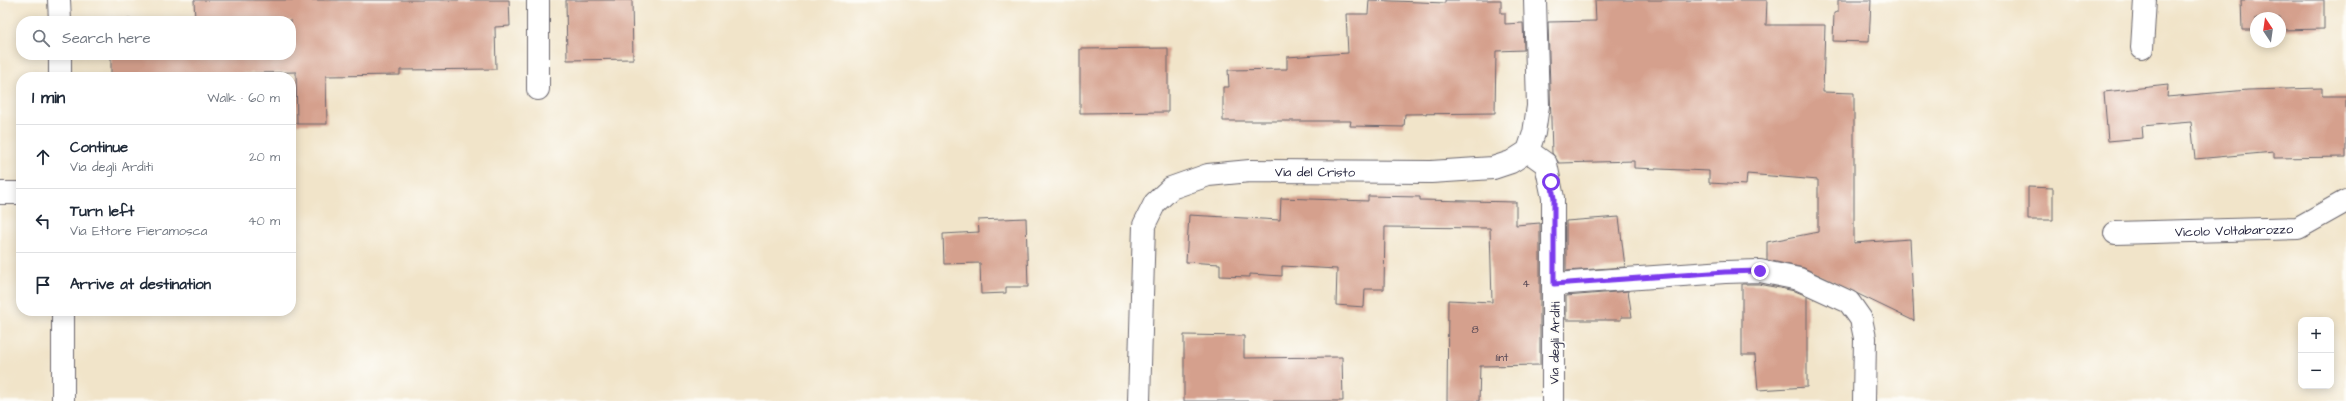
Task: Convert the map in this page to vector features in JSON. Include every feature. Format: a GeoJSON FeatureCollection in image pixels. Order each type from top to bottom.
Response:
{"type":"FeatureCollection","features":[{"type":"Feature","properties":{"kind":"street"},"geometry":{"type":"LineString","coordinates":[[59,0],[60,16]]}},
{"type":"Feature","properties":{"kind":"street"},"geometry":{"type":"LineString","coordinates":[[538,0],[538,89]]}},
{"type":"Feature","properties":{"kind":"street"},"geometry":{"type":"LineString","coordinates":[[1528,151],[1534,133],[1538,106],[1535,0]]}},
{"type":"Feature","properties":{"kind":"street"},"geometry":{"type":"LineString","coordinates":[[2142,48],[2145,0]]}},
{"type":"Feature","properties":{"kind":"street"},"geometry":{"type":"LineString","coordinates":[[60,60],[60,72]]}},
{"type":"Feature","properties":{"kind":"street","name":"Via degli Arditi"},"geometry":{"type":"LineString","coordinates":[[1528,151],[1546,164],[1554,198],[1553,401]]}},
{"type":"Feature","properties":{"kind":"street","name":"Via del Cristo"},"geometry":{"type":"LineString","coordinates":[[1139,401],[1144,225],[1155,203],[1171,188],[1208,175],[1250,171],[1431,172],[1493,168],[1511,162],[1528,151]]}},
{"type":"Feature","properties":{"kind":"street"},"geometry":{"type":"LineString","coordinates":[[0,193],[16,192]]}},
{"type":"Feature","properties":{"kind":"street","name":"Vicolo Voltabarozzo"},"geometry":{"type":"LineString","coordinates":[[2115,233],[2298,228],[2346,201]]}},
{"type":"Feature","properties":{"kind":"street"},"geometry":{"type":"LineString","coordinates":[[1554,284],[1725,272],[1760,271],[1799,279],[1850,302],[1861,319],[1865,338],[1864,401]]}},
{"type":"Feature","properties":{"kind":"street"},"geometry":{"type":"LineString","coordinates":[[63,316],[63,401]]}},
{"type":"Feature","properties":{"kind":"building"},"geometry":{"type":"Polygon","coordinates":[[[194,0],[509,0],[510,26],[495,27],[496,69],[400,70],[400,75],[326,76],[327,124],[297,124],[296,72],[111,72],[111,60],[296,60],[296,16],[195,16],[194,0]]]}},
{"type":"Feature","properties":{"kind":"building"},"geometry":{"type":"Polygon","coordinates":[[[566,0],[632,0],[633,59],[567,60],[566,0]]]}},
{"type":"Feature","properties":{"kind":"building"},"geometry":{"type":"Polygon","coordinates":[[[1369,0],[1445,3],[1445,0],[1501,0],[1501,13],[1505,13],[1505,24],[1523,23],[1524,50],[1496,51],[1495,113],[1405,114],[1404,127],[1350,126],[1351,121],[1223,121],[1223,87],[1229,87],[1228,70],[1287,69],[1287,57],[1348,53],[1346,14],[1368,14],[1369,0]]]}},
{"type":"Feature","properties":{"kind":"building"},"geometry":{"type":"Polygon","coordinates":[[[1595,0],[1767,0],[1766,25],[1825,25],[1823,92],[1854,93],[1854,243],[1910,239],[1914,321],[1804,268],[1767,260],[1767,242],[1818,232],[1818,180],[1747,174],[1746,185],[1709,183],[1709,171],[1634,168],[1634,161],[1559,163],[1552,153],[1548,22],[1596,21],[1595,0]]]}},
{"type":"Feature","properties":{"kind":"building"},"geometry":{"type":"Polygon","coordinates":[[[1838,0],[1871,0],[1869,42],[1833,41],[1834,13],[1838,12],[1838,0]]]}},
{"type":"Feature","properties":{"kind":"building"},"geometry":{"type":"Polygon","coordinates":[[[2241,0],[2324,0],[2324,29],[2286,30],[2286,12],[2250,12],[2250,30],[2242,30],[2241,0]]]}},
{"type":"Feature","properties":{"kind":"building"},"geometry":{"type":"Polygon","coordinates":[[[1168,48],[1168,112],[1080,113],[1080,49],[1168,48]]]}},
{"type":"Feature","properties":{"kind":"building"},"geometry":{"type":"Polygon","coordinates":[[[2168,85],[2167,97],[2248,90],[2322,88],[2322,96],[2346,96],[2346,157],[2274,158],[2274,152],[2195,159],[2191,122],[2142,126],[2143,138],[2108,141],[2104,92],[2168,85]]]}},
{"type":"Feature","properties":{"kind":"building"},"geometry":{"type":"Polygon","coordinates":[[[2028,187],[2053,188],[2053,220],[2028,220],[2028,187]]]}},
{"type":"Feature","properties":{"kind":"building"},"geometry":{"type":"Polygon","coordinates":[[[1368,196],[1420,197],[1420,200],[1516,202],[1516,225],[1540,223],[1540,365],[1480,366],[1479,401],[1447,401],[1448,300],[1492,302],[1490,228],[1385,227],[1384,289],[1365,289],[1364,307],[1336,305],[1337,269],[1282,266],[1282,276],[1250,274],[1250,277],[1220,276],[1220,264],[1186,262],[1189,215],[1280,220],[1281,198],[1368,201],[1368,196]]]}},
{"type":"Feature","properties":{"kind":"building"},"geometry":{"type":"Polygon","coordinates":[[[1619,217],[1625,267],[1566,271],[1566,221],[1619,217]]]}},
{"type":"Feature","properties":{"kind":"building"},"geometry":{"type":"Polygon","coordinates":[[[1026,218],[1028,287],[1006,287],[1006,293],[981,294],[980,263],[944,264],[943,234],[979,232],[978,220],[1026,218]]]}},
{"type":"Feature","properties":{"kind":"building"},"geometry":{"type":"Polygon","coordinates":[[[1742,284],[1759,284],[1795,291],[1807,296],[1807,387],[1758,390],[1755,355],[1742,355],[1742,284]]]}},
{"type":"Feature","properties":{"kind":"building"},"geometry":{"type":"Polygon","coordinates":[[[1628,291],[1632,317],[1621,317],[1621,320],[1566,320],[1566,296],[1628,291]]]}},
{"type":"Feature","properties":{"kind":"building"},"geometry":{"type":"Polygon","coordinates":[[[1184,335],[1244,336],[1244,358],[1342,357],[1343,401],[1184,401],[1184,335]]]}},
{"type":"Feature","properties":{"kind":"route"},"geometry":{"type":"LineString","coordinates":[[1551,182],[1554,198],[1554,284],[1725,272],[1760,271]]}}]}
